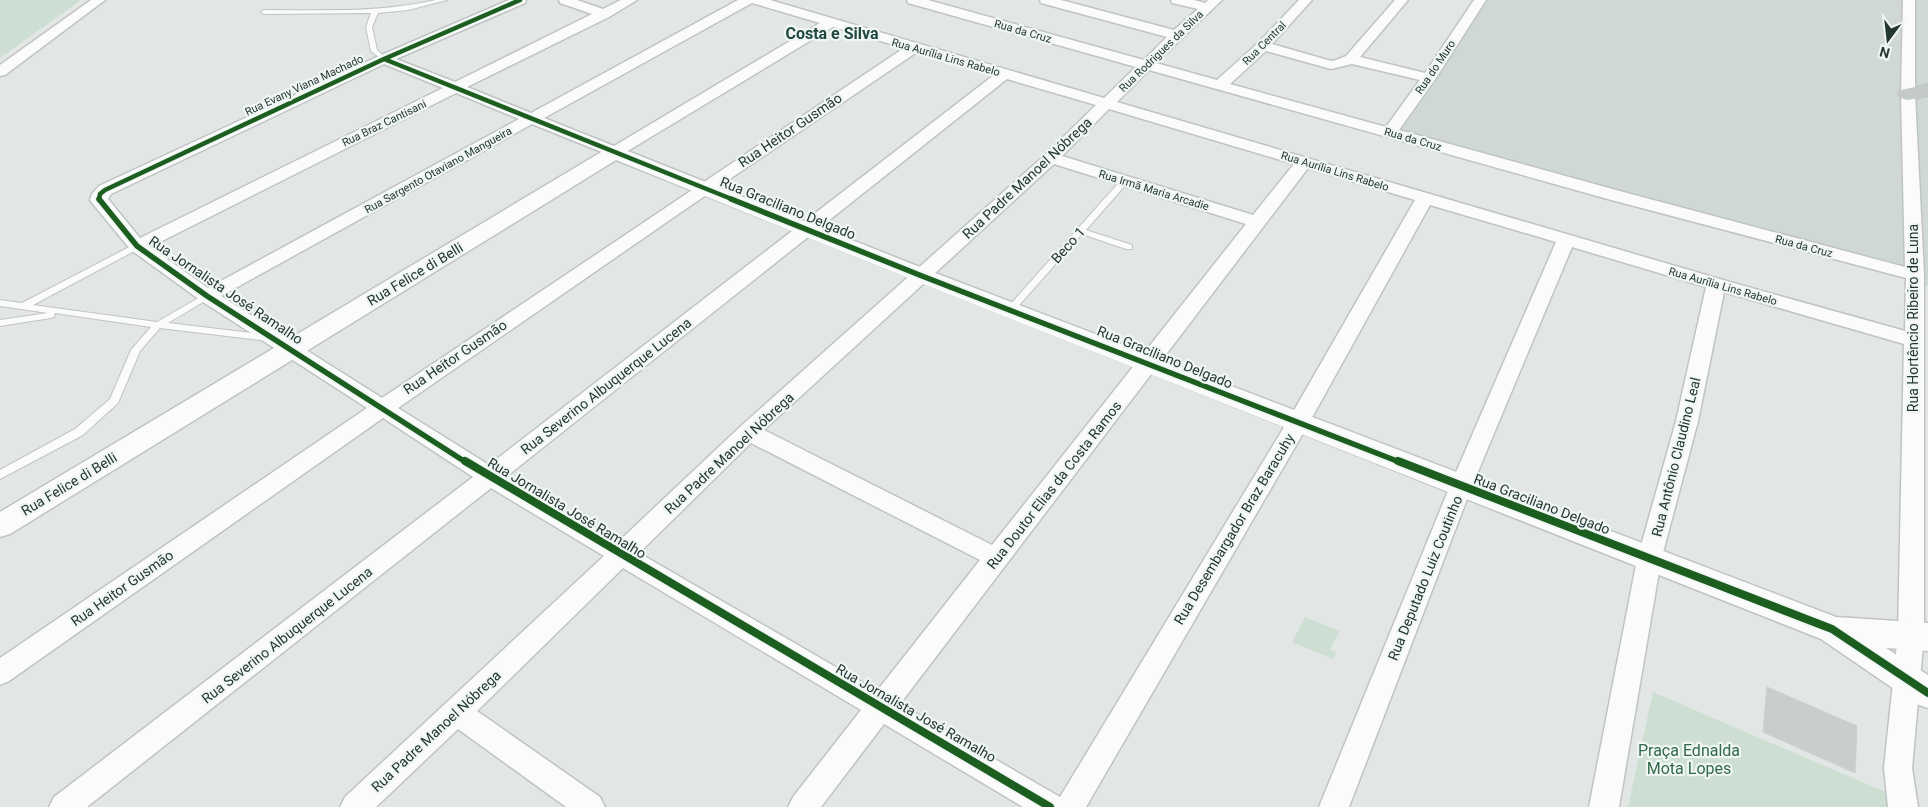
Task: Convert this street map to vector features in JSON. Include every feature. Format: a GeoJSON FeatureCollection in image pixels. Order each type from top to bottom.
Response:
{"type":"FeatureCollection","features":[{"type":"Feature","properties":{"kind":"highway"},"geometry":{"type":"LineString","coordinates":[[1908,94],[1928,90]]}},
{"type":"Feature","properties":{"kind":"street"},"geometry":{"type":"LineString","coordinates":[[0,72],[99,0]]}},
{"type":"Feature","properties":{"kind":"street","name":"Rua Evany Viana Machado"},"geometry":{"type":"LineString","coordinates":[[100,194],[123,181],[384,59],[520,0]]}},
{"type":"Feature","properties":{"kind":"street"},"geometry":{"type":"LineString","coordinates":[[565,0],[604,14]]}},
{"type":"Feature","properties":{"kind":"street","name":"Rua Braz Cantisani"},"geometry":{"type":"LineString","coordinates":[[137,246],[631,0]]}},
{"type":"Feature","properties":{"kind":"street","name":"Rua Sargento Otaviano Mangueira"},"geometry":{"type":"LineString","coordinates":[[207,296],[748,0]]}},
{"type":"Feature","properties":{"kind":"street","name":"Rua Aurília Lins Rabelo"},"geometry":{"type":"LineString","coordinates":[[756,0],[1566,240],[1914,340]]}},
{"type":"Feature","properties":{"kind":"street","name":"Rua da Cruz"},"geometry":{"type":"LineString","coordinates":[[913,0],[1610,194],[1915,275]]}},
{"type":"Feature","properties":{"kind":"street"},"geometry":{"type":"LineString","coordinates":[[1046,0],[1177,35]]}},
{"type":"Feature","properties":{"kind":"street"},"geometry":{"type":"LineString","coordinates":[[1177,0],[1212,4]]}},
{"type":"Feature","properties":{"kind":"street","name":"Rua Central"},"geometry":{"type":"LineString","coordinates":[[1220,85],[1263,46],[1306,0]]}},
{"type":"Feature","properties":{"kind":"street"},"geometry":{"type":"LineString","coordinates":[[1263,46],[1331,65],[1339,64],[1351,59],[1402,0]]}},
{"type":"Feature","properties":{"kind":"street","name":"Rua do Muro"},"geometry":{"type":"LineString","coordinates":[[1389,132],[1429,78],[1480,0]]}},
{"type":"Feature","properties":{"kind":"street","name":"Rua Hortêncio Ribeiro de Luna"},"geometry":{"type":"LineString","coordinates":[[1904,807],[1898,768],[1917,685],[1920,636],[1914,340],[1915,275],[1906,1]]}},
{"type":"Feature","properties":{"kind":"street","name":"Rua Rodrigues da Silva"},"geometry":{"type":"LineString","coordinates":[[1108,103],[1177,35],[1212,4]]}},
{"type":"Feature","properties":{"kind":"street","name":"Rua Felice di Belli"},"geometry":{"type":"LineString","coordinates":[[0,526],[282,344],[615,152],[830,23]]}},
{"type":"Feature","properties":{"kind":"street","name":"Rua Heitor Gusmão"},"geometry":{"type":"LineString","coordinates":[[0,673],[381,407],[704,187],[914,48]]}},
{"type":"Feature","properties":{"kind":"street","name":"Rua Graciliano Delgado"},"geometry":{"type":"LineString","coordinates":[[384,59],[922,276],[1011,309],[1649,560],[1832,629],[1917,685]]}},
{"type":"Feature","properties":{"kind":"street"},"geometry":{"type":"LineString","coordinates":[[1351,59],[1429,78]]}},
{"type":"Feature","properties":{"kind":"street","name":"Rua Severino Albuquerque Lucena"},"geometry":{"type":"LineString","coordinates":[[64,807],[1005,74]]}},
{"type":"Feature","properties":{"kind":"street","name":"Rua Padre Manoel Nóbrega"},"geometry":{"type":"LineString","coordinates":[[355,807],[457,712],[749,432],[1051,158],[1108,103]]}},
{"type":"Feature","properties":{"kind":"street","name":"Rua Irmã Maria Arcadie"},"geometry":{"type":"LineString","coordinates":[[1051,158],[1257,222]]}},
{"type":"Feature","properties":{"kind":"street","name":"Rua Doutor Elias da Costa Ramos"},"geometry":{"type":"LineString","coordinates":[[804,807],[1304,162]]}},
{"type":"Feature","properties":{"kind":"street","name":"Rua Jornalista José Ramalho"},"geometry":{"type":"LineString","coordinates":[[100,194],[99,200],[102,205],[137,246],[207,296],[490,477],[1050,807]]}},
{"type":"Feature","properties":{"kind":"street","name":"Rua Desembargador Braz Baracuhy"},"geometry":{"type":"LineString","coordinates":[[1070,807],[1298,423],[1425,198]]}},
{"type":"Feature","properties":{"kind":"street","name":"Rua Deputado Luiz Coutinho"},"geometry":{"type":"LineString","coordinates":[[1334,807],[1461,486],[1566,240]]}},
{"type":"Feature","properties":{"kind":"street","name":"Rua Antônio Claudino Leal"},"geometry":{"type":"LineString","coordinates":[[1604,807],[1649,560],[1687,421],[1716,284]]}},
{"type":"Feature","properties":{"kind":"street"},"geometry":{"type":"LineString","coordinates":[[749,432],[997,558]]}},
{"type":"Feature","properties":{"kind":"street","name":"Rua Graciliano Delgado"},"geometry":{"type":"LineString","coordinates":[[1832,629],[1920,636]]}},
{"type":"Feature","properties":{"kind":"street"},"geometry":{"type":"LineString","coordinates":[[457,712],[590,807]]}},
{"type":"Feature","properties":{"kind":"lane"},"geometry":{"type":"LineString","coordinates":[[264,12],[375,12],[408,8],[444,0]]}},
{"type":"Feature","properties":{"kind":"lane"},"geometry":{"type":"LineString","coordinates":[[375,12],[369,27],[374,51],[384,59]]}},
{"type":"Feature","properties":{"kind":"lane","name":"Beco 1"},"geometry":{"type":"LineString","coordinates":[[1011,309],[1125,181]]}},
{"type":"Feature","properties":{"kind":"lane"},"geometry":{"type":"LineString","coordinates":[[1081,231],[1129,247]]}},
{"type":"Feature","properties":{"kind":"lane"},"geometry":{"type":"LineString","coordinates":[[22,307],[137,246]]}},
{"type":"Feature","properties":{"kind":"lane"},"geometry":{"type":"LineString","coordinates":[[0,475],[79,432],[114,401],[136,350],[158,325],[207,296]]}},
{"type":"Feature","properties":{"kind":"lane"},"geometry":{"type":"LineString","coordinates":[[0,303],[282,344]]}},
{"type":"Feature","properties":{"kind":"lane"},"geometry":{"type":"LineString","coordinates":[[0,323],[62,313]]}},
{"type":"Feature","properties":{"kind":"shaded area"},"geometry":{"type":"Polygon","coordinates":[[[1479,0],[1928,0],[1928,286],[1388,134],[1479,0]]]}},
{"type":"Feature","properties":{"kind":"green space"},"geometry":{"type":"Polygon","coordinates":[[[0,0],[81,0],[0,58],[0,0]]]}},
{"type":"Feature","properties":{"kind":"green space"},"geometry":{"type":"Polygon","coordinates":[[[1305,617],[1340,631],[1330,649],[1336,653],[1333,659],[1292,642],[1305,617]]]}},
{"type":"Feature","properties":{"kind":"green space","name":"Praça Ednalda Mota Lopes"},"geometry":{"type":"Polygon","coordinates":[[[1653,692],[1897,797],[1899,807],[1628,807],[1653,692]]]}},
{"type":"Feature","properties":{"kind":"building"},"geometry":{"type":"Polygon","coordinates":[[[1767,687],[1857,726],[1855,773],[1763,732],[1767,687]]]}},
{"type":"Feature","properties":{"kind":"cycle path"},"geometry":{"type":"LineString","coordinates":[[520,0],[384,59],[105,190],[100,194],[99,200],[137,246],[207,296],[490,477],[1050,807]]}},
{"type":"Feature","properties":{"kind":"cycle path"},"geometry":{"type":"LineString","coordinates":[[384,59],[922,276],[1832,629],[1928,693]]}},
{"type":"Feature","properties":{"kind":"district","name":"Costa e Silva"},"geometry":{"type":"Point","coordinates":[832,33]}}]}
